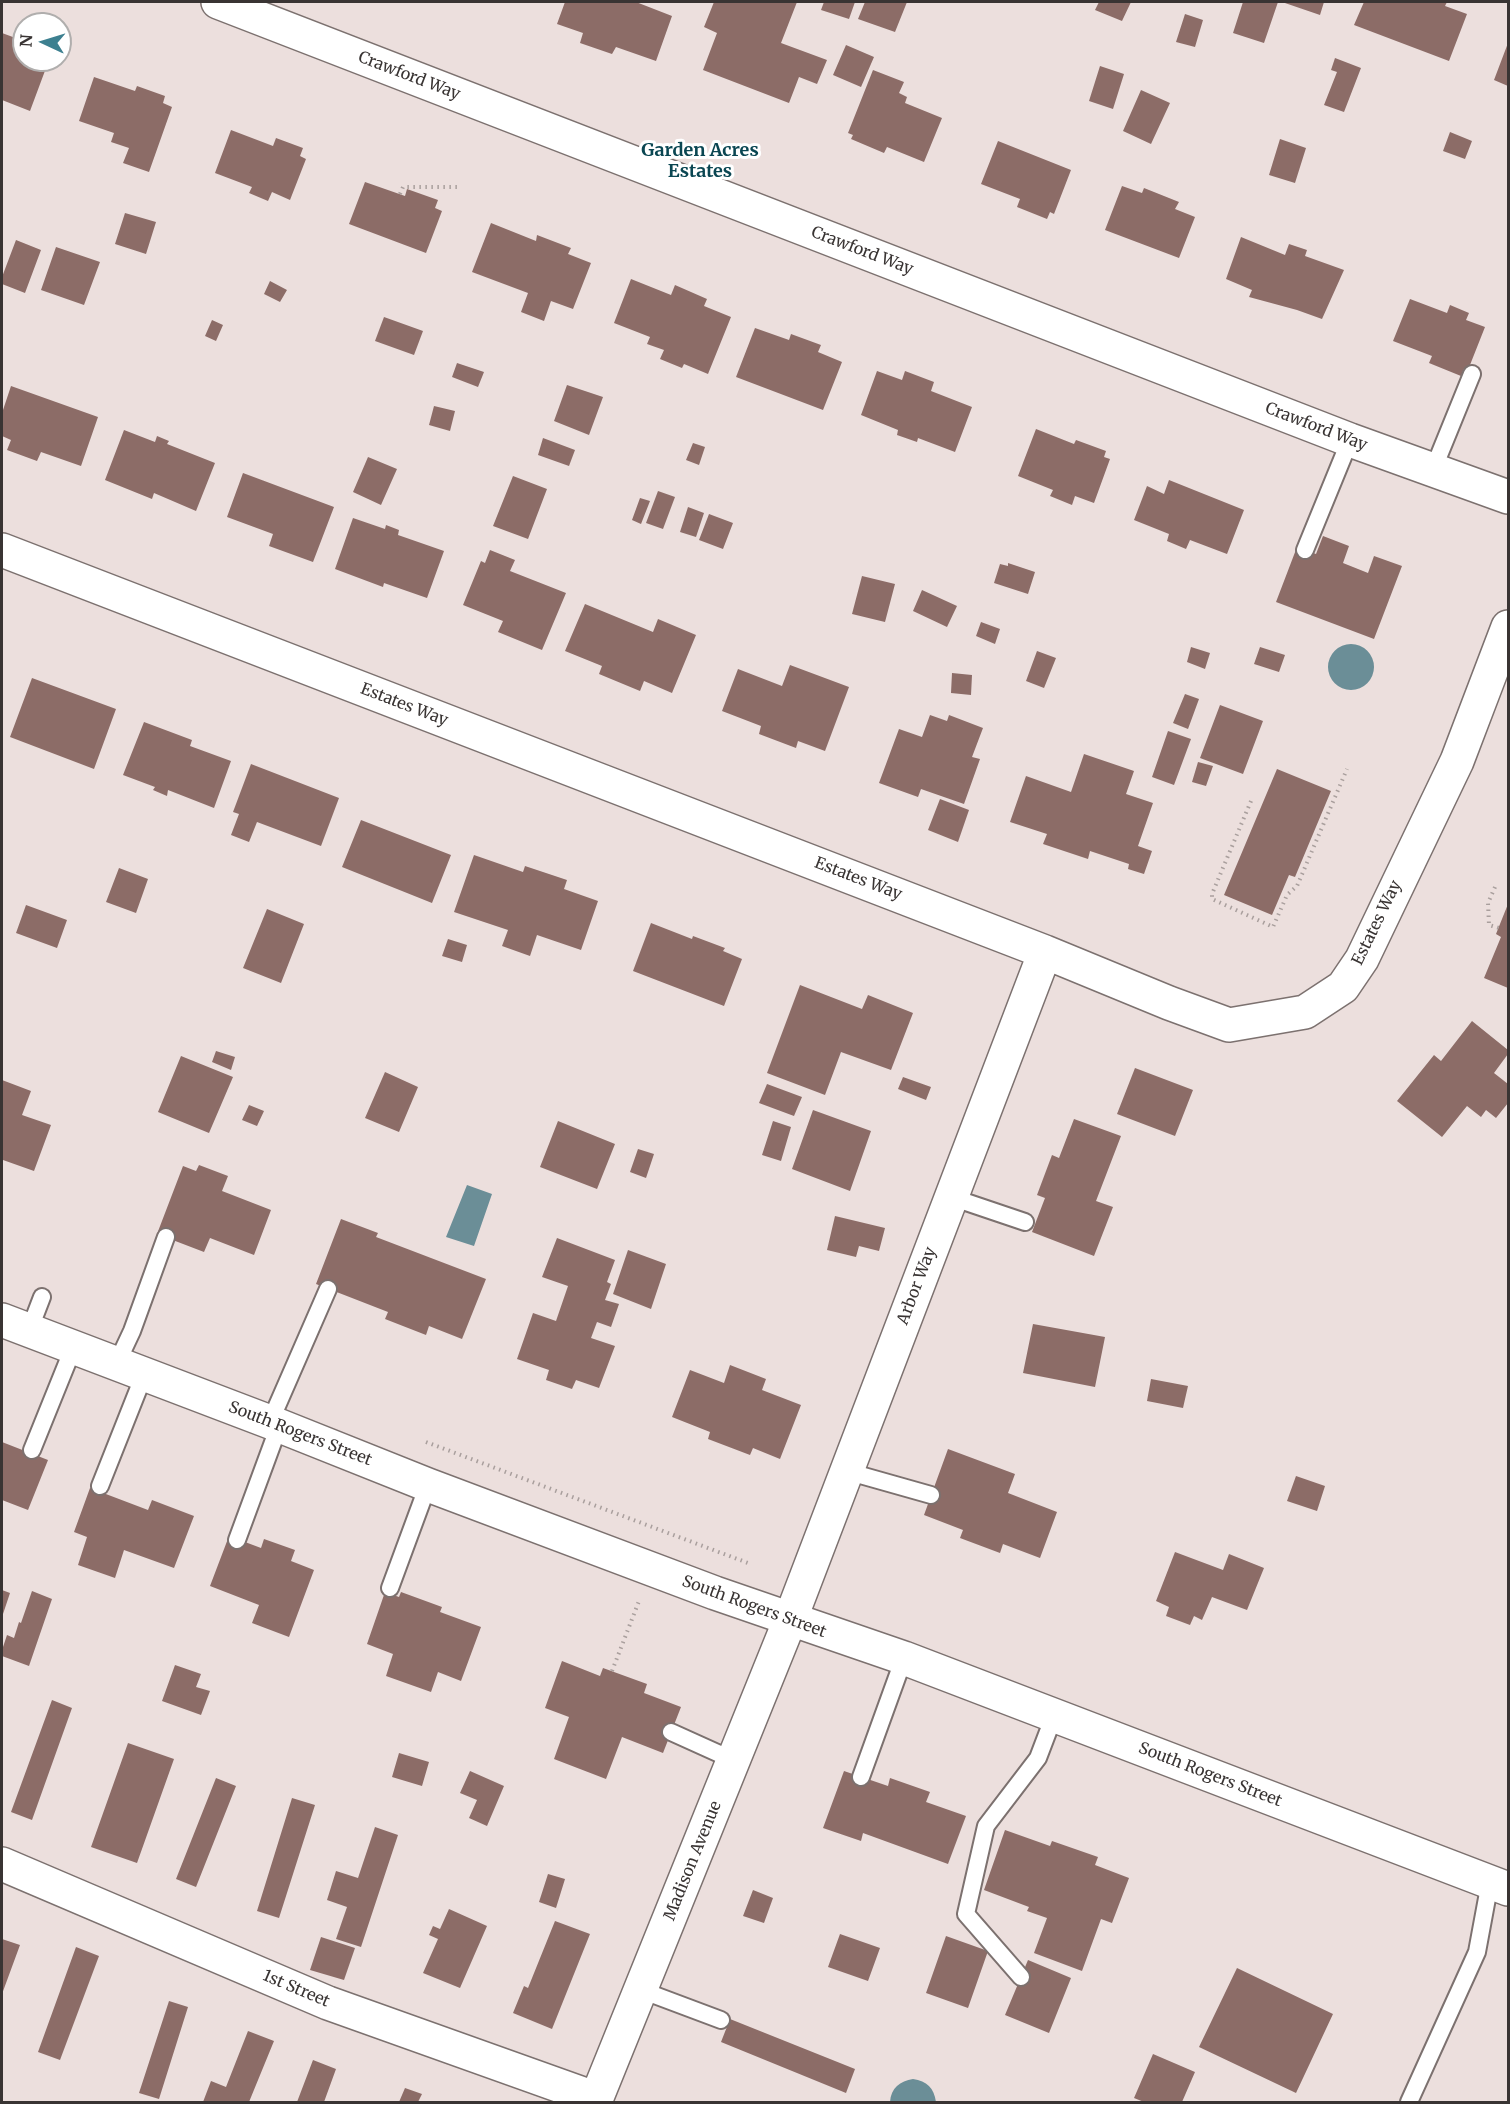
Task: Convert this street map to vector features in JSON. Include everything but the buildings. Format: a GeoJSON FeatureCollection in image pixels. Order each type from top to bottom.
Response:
{"type":"FeatureCollection","features":[{"type":"Feature","properties":{"kind":"street","name":"Crawford Way"},"geometry":{"type":"LineString","coordinates":[[218,2],[1350,440],[1509,497]]}},
{"type":"Feature","properties":{"kind":"street","name":"Estates Way"},"geometry":{"type":"LineString","coordinates":[[2,550],[1229,1025],[1305,1012],[1343,987],[1362,959],[1456,760],[1509,627]]}},
{"type":"Feature","properties":{"kind":"street","name":"Arbor Way"},"geometry":{"type":"LineString","coordinates":[[790,1620],[1045,952]]}},
{"type":"Feature","properties":{"kind":"street","name":"South Rogers Street"},"geometry":{"type":"LineString","coordinates":[[15,1325],[428,1485],[790,1620],[904,1658],[1500,1886]]}},
{"type":"Feature","properties":{"kind":"street","name":"Madison Avenue"},"geometry":{"type":"LineString","coordinates":[[596,2101],[790,1620]]}},
{"type":"Feature","properties":{"kind":"street","name":"1st Street"},"geometry":{"type":"LineString","coordinates":[[2,1864],[328,2003],[596,2101]]}},
{"type":"Feature","properties":{"kind":"lane"},"geometry":{"type":"LineString","coordinates":[[1433,470],[1472,374]]}},
{"type":"Feature","properties":{"kind":"lane"},"geometry":{"type":"LineString","coordinates":[[1305,550],[1350,440]]}},
{"type":"Feature","properties":{"kind":"lane"},"geometry":{"type":"LineString","coordinates":[[951,1197],[1025,1222]]}},
{"type":"Feature","properties":{"kind":"lane"},"geometry":{"type":"LineString","coordinates":[[100,1486],[131,1369],[132,1331],[166,1237]]}},
{"type":"Feature","properties":{"kind":"lane"},"geometry":{"type":"LineString","coordinates":[[237,1540],[274,1424],[328,1288]]}},
{"type":"Feature","properties":{"kind":"lane"},"geometry":{"type":"LineString","coordinates":[[15,1325],[42,1298]]}},
{"type":"Feature","properties":{"kind":"lane"},"geometry":{"type":"LineString","coordinates":[[32,1450],[74,1346]]}},
{"type":"Feature","properties":{"kind":"lane"},"geometry":{"type":"LineString","coordinates":[[846,1471],[931,1495]]}},
{"type":"Feature","properties":{"kind":"lane"},"geometry":{"type":"LineString","coordinates":[[390,1588],[428,1485]]}},
{"type":"Feature","properties":{"kind":"lane"},"geometry":{"type":"LineString","coordinates":[[861,1777],[904,1658]]}},
{"type":"Feature","properties":{"kind":"lane"},"geometry":{"type":"LineString","coordinates":[[1021,1977],[966,1914],[986,1826],[1038,1758],[1054,1716]]}},
{"type":"Feature","properties":{"kind":"lane"},"geometry":{"type":"LineString","coordinates":[[671,1732],[733,1760]]}},
{"type":"Feature","properties":{"kind":"lane"},"geometry":{"type":"LineString","coordinates":[[1409,2103],[1477,1952],[1500,1886]]}},
{"type":"Feature","properties":{"kind":"lane"},"geometry":{"type":"LineString","coordinates":[[641,1990],[721,2020]]}},
{"type":"Feature","properties":{"kind":"path"},"geometry":{"type":"LineString","coordinates":[[400,194],[403,187],[457,187]]}},
{"type":"Feature","properties":{"kind":"path"},"geometry":{"type":"LineString","coordinates":[[1251,801],[1212,894],[1212,899],[1273,927],[1287,895],[1298,886],[1347,769]]}},
{"type":"Feature","properties":{"kind":"path"},"geometry":{"type":"LineString","coordinates":[[1495,887],[1488,903],[1489,925],[1499,928]]}},
{"type":"Feature","properties":{"kind":"path"},"geometry":{"type":"LineString","coordinates":[[612,1671],[651,1569]]}},
{"type":"Feature","properties":{"kind":"water"},"geometry":{"type":"Polygon","coordinates":[[[1351,644],[1367,651],[1374,667],[1367,683],[1351,690],[1335,683],[1328,667],[1335,651],[1351,644]]]}},
{"type":"Feature","properties":{"kind":"water"},"geometry":{"type":"Polygon","coordinates":[[[467,1185],[492,1194],[474,1246],[446,1237],[467,1185]]]}},
{"type":"Feature","properties":{"kind":"water"},"geometry":{"type":"Polygon","coordinates":[[[913,2079],[929,2086],[936,2102],[890,2102],[897,2086],[913,2079]]]}},
{"type":"Feature","properties":{"kind":"district","name":"Garden Acres Estates"},"geometry":{"type":"Point","coordinates":[700,161]}}]}
